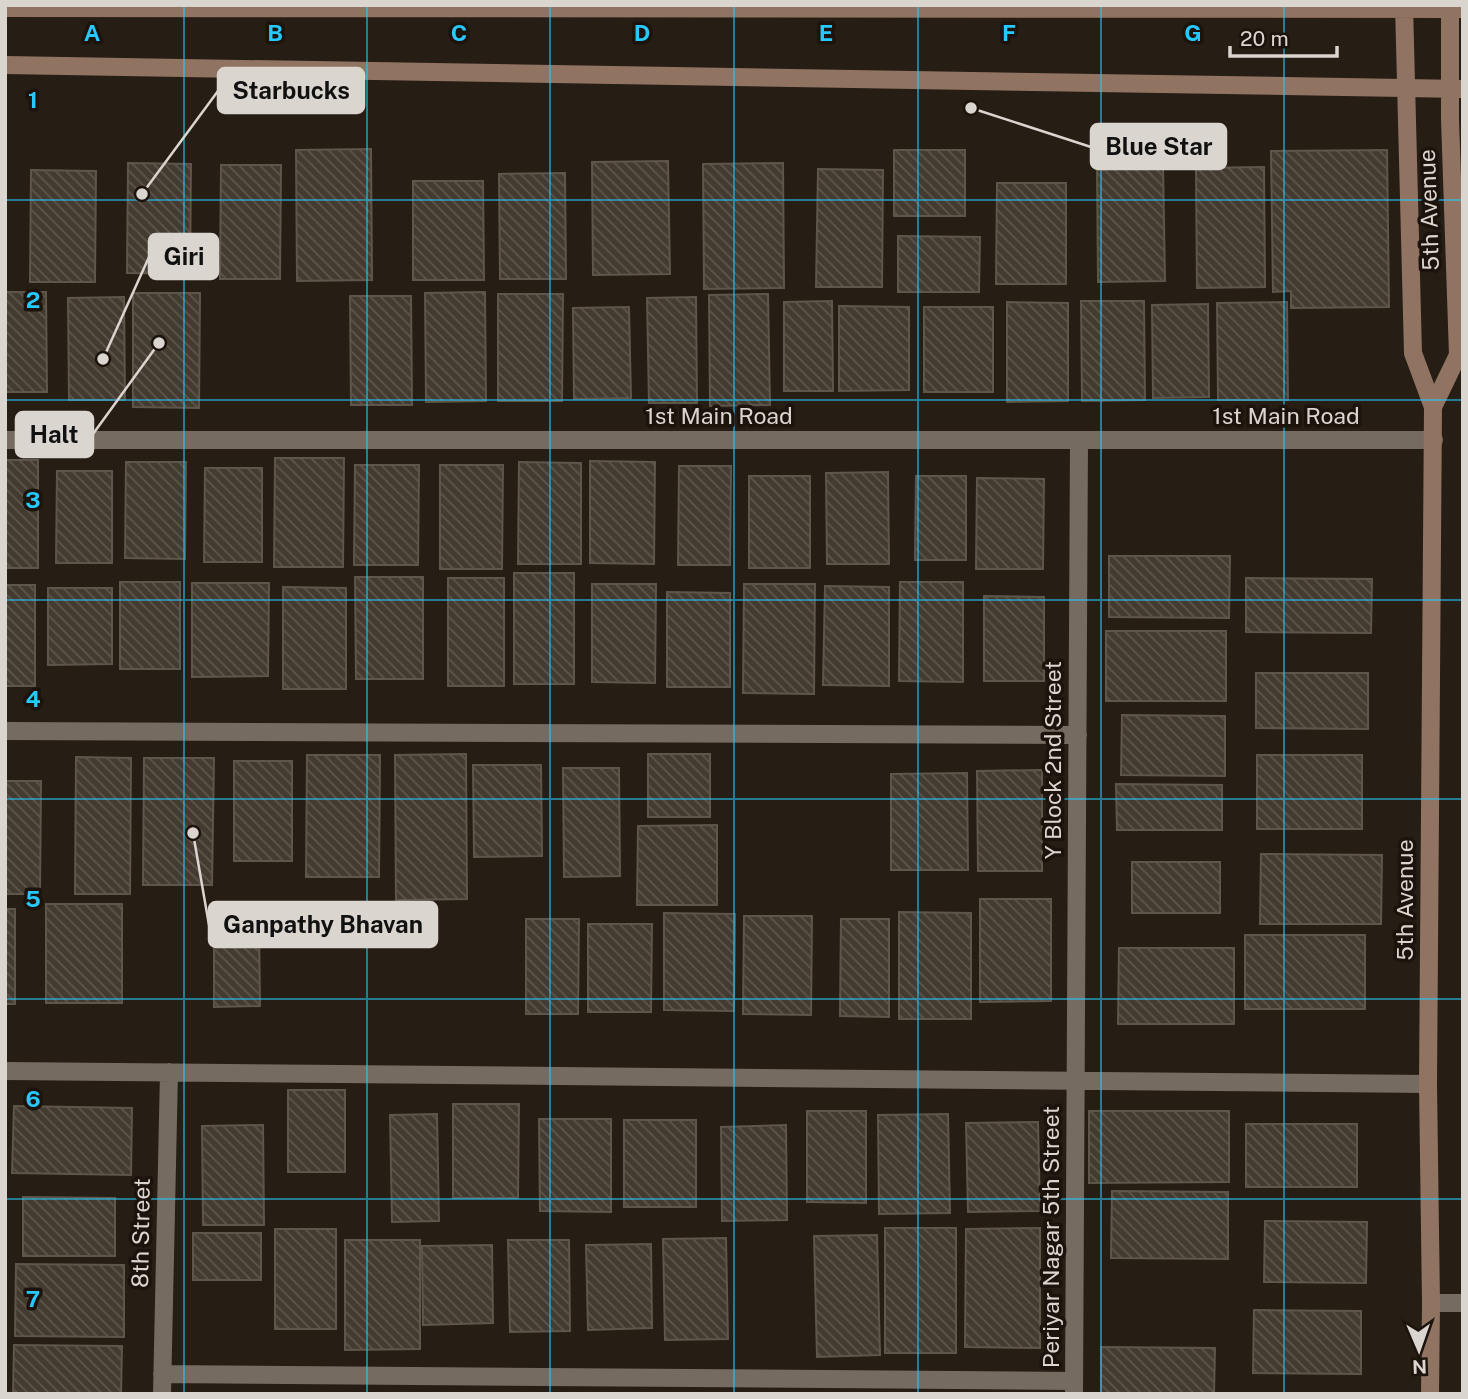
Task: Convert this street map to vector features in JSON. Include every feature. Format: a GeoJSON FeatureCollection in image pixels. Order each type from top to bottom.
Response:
{"type":"FeatureCollection","features":[{"type":"Feature","properties":{"kind":"main road","name":"5th Avenue"},"geometry":{"type":"LineString","coordinates":[[1404,7],[1413,353],[1433,407],[1434,440],[1429,1084],[1430,1394]]}},
{"type":"Feature","properties":{"kind":"main road"},"geometry":{"type":"LineString","coordinates":[[5,8],[1454,8]]}},
{"type":"Feature","properties":{"kind":"main road","name":"5th Avenue"},"geometry":{"type":"LineString","coordinates":[[1433,407],[1458,355],[1454,8]]}},
{"type":"Feature","properties":{"kind":"main road"},"geometry":{"type":"LineString","coordinates":[[5,65],[1456,89]]}},
{"type":"Feature","properties":{"kind":"street","name":"1st Main Road"},"geometry":{"type":"LineString","coordinates":[[5,440],[1434,440]]}},
{"type":"Feature","properties":{"kind":"street","name":"Y Block 2nd Street"},"geometry":{"type":"LineString","coordinates":[[1076,1081],[1079,440]]}},
{"type":"Feature","properties":{"kind":"street"},"geometry":{"type":"LineString","coordinates":[[5,731],[1078,735]]}},
{"type":"Feature","properties":{"kind":"street"},"geometry":{"type":"LineString","coordinates":[[5,1071],[1429,1084]]}},
{"type":"Feature","properties":{"kind":"street","name":"8th Street"},"geometry":{"type":"LineString","coordinates":[[162,1394],[169,1072]]}},
{"type":"Feature","properties":{"kind":"street","name":"Periyar Nagar 5th Street"},"geometry":{"type":"LineString","coordinates":[[1074,1387],[1076,1081]]}},
{"type":"Feature","properties":{"kind":"street"},"geometry":{"type":"LineString","coordinates":[[1431,1303],[1463,1303]]}},
{"type":"Feature","properties":{"kind":"street"},"geometry":{"type":"LineString","coordinates":[[162,1374],[435,1385],[1074,1387]]}},
{"type":"Feature","properties":{"kind":"building"},"geometry":{"type":"Polygon","coordinates":[[[371,149],[372,280],[297,281],[296,150],[371,149]]]}},
{"type":"Feature","properties":{"kind":"building"},"geometry":{"type":"Polygon","coordinates":[[[894,150],[965,150],[965,216],[894,216],[894,150]]]}},
{"type":"Feature","properties":{"kind":"building"},"geometry":{"type":"Polygon","coordinates":[[[1387,150],[1389,307],[1291,308],[1291,291],[1273,292],[1271,151],[1387,150]]]}},
{"type":"Feature","properties":{"kind":"building"},"geometry":{"type":"Polygon","coordinates":[[[668,161],[670,274],[593,275],[592,162],[668,161]]]}},
{"type":"Feature","properties":{"kind":"building"},"geometry":{"type":"Polygon","coordinates":[[[128,163],[191,164],[190,274],[127,273],[128,163]]]}},
{"type":"Feature","properties":{"kind":"building"},"geometry":{"type":"Polygon","coordinates":[[[783,163],[784,288],[704,289],[703,164],[783,163]]]}},
{"type":"Feature","properties":{"kind":"building"},"geometry":{"type":"Polygon","coordinates":[[[221,165],[281,165],[280,279],[220,279],[221,165]]]}},
{"type":"Feature","properties":{"kind":"building"},"geometry":{"type":"Polygon","coordinates":[[[1097,165],[1163,165],[1165,281],[1098,282],[1097,165]]]}},
{"type":"Feature","properties":{"kind":"building"},"geometry":{"type":"Polygon","coordinates":[[[1264,167],[1265,287],[1197,288],[1196,168],[1264,167]]]}},
{"type":"Feature","properties":{"kind":"building"},"geometry":{"type":"Polygon","coordinates":[[[818,169],[883,170],[882,287],[816,287],[818,169]]]}},
{"type":"Feature","properties":{"kind":"building"},"geometry":{"type":"Polygon","coordinates":[[[31,170],[96,171],[95,282],[30,282],[31,170]]]}},
{"type":"Feature","properties":{"kind":"building"},"geometry":{"type":"Polygon","coordinates":[[[565,173],[566,279],[500,279],[499,174],[565,173]]]}},
{"type":"Feature","properties":{"kind":"building"},"geometry":{"type":"Polygon","coordinates":[[[413,181],[483,181],[484,280],[413,280],[413,181]]]}},
{"type":"Feature","properties":{"kind":"building"},"geometry":{"type":"Polygon","coordinates":[[[997,183],[1066,183],[1066,284],[996,284],[997,183]]]}},
{"type":"Feature","properties":{"kind":"building"},"geometry":{"type":"Polygon","coordinates":[[[898,236],[980,237],[979,292],[898,292],[898,236]]]}},
{"type":"Feature","properties":{"kind":"building"},"geometry":{"type":"Polygon","coordinates":[[[5,292],[46,292],[47,392],[5,392],[5,292]]]}},
{"type":"Feature","properties":{"kind":"building"},"geometry":{"type":"Polygon","coordinates":[[[485,292],[486,401],[426,402],[425,293],[485,292]]]}},
{"type":"Feature","properties":{"kind":"building"},"geometry":{"type":"Polygon","coordinates":[[[133,293],[200,293],[199,408],[133,407],[133,293]]]}},
{"type":"Feature","properties":{"kind":"building"},"geometry":{"type":"Polygon","coordinates":[[[498,294],[563,294],[562,401],[498,401],[498,294]]]}},
{"type":"Feature","properties":{"kind":"building"},"geometry":{"type":"Polygon","coordinates":[[[768,294],[770,405],[710,406],[709,295],[768,294]]]}},
{"type":"Feature","properties":{"kind":"building"},"geometry":{"type":"Polygon","coordinates":[[[350,296],[411,296],[412,405],[351,405],[350,296]]]}},
{"type":"Feature","properties":{"kind":"building"},"geometry":{"type":"Polygon","coordinates":[[[124,297],[125,400],[69,400],[68,298],[124,297]]]}},
{"type":"Feature","properties":{"kind":"building"},"geometry":{"type":"Polygon","coordinates":[[[696,297],[697,403],[649,403],[647,298],[696,297]]]}},
{"type":"Feature","properties":{"kind":"building"},"geometry":{"type":"Polygon","coordinates":[[[832,301],[833,391],[784,391],[784,302],[832,301]]]}},
{"type":"Feature","properties":{"kind":"building"},"geometry":{"type":"Polygon","coordinates":[[[1081,301],[1144,301],[1145,400],[1082,401],[1081,301]]]}},
{"type":"Feature","properties":{"kind":"building"},"geometry":{"type":"Polygon","coordinates":[[[1007,302],[1068,303],[1068,401],[1007,402],[1007,302]]]}},
{"type":"Feature","properties":{"kind":"building"},"geometry":{"type":"Polygon","coordinates":[[[1287,302],[1288,400],[1218,400],[1217,303],[1287,302]]]}},
{"type":"Feature","properties":{"kind":"building"},"geometry":{"type":"Polygon","coordinates":[[[1208,304],[1209,397],[1153,398],[1152,305],[1208,304]]]}},
{"type":"Feature","properties":{"kind":"building"},"geometry":{"type":"Polygon","coordinates":[[[839,306],[909,307],[909,390],[839,391],[839,306]]]}},
{"type":"Feature","properties":{"kind":"building"},"geometry":{"type":"Polygon","coordinates":[[[629,307],[631,398],[574,399],[573,308],[629,307]]]}},
{"type":"Feature","properties":{"kind":"building"},"geometry":{"type":"Polygon","coordinates":[[[924,307],[993,307],[993,392],[924,392],[924,307]]]}},
{"type":"Feature","properties":{"kind":"building"},"geometry":{"type":"Polygon","coordinates":[[[275,458],[344,458],[343,567],[274,567],[275,458]]]}},
{"type":"Feature","properties":{"kind":"building"},"geometry":{"type":"Polygon","coordinates":[[[5,460],[38,460],[38,568],[5,568],[5,460]]]}},
{"type":"Feature","properties":{"kind":"building"},"geometry":{"type":"Polygon","coordinates":[[[590,461],[655,462],[654,564],[590,563],[590,461]]]}},
{"type":"Feature","properties":{"kind":"building"},"geometry":{"type":"Polygon","coordinates":[[[126,462],[186,462],[185,559],[125,558],[126,462]]]}},
{"type":"Feature","properties":{"kind":"building"},"geometry":{"type":"Polygon","coordinates":[[[519,462],[581,463],[581,564],[518,564],[519,462]]]}},
{"type":"Feature","properties":{"kind":"building"},"geometry":{"type":"Polygon","coordinates":[[[355,465],[419,465],[418,565],[354,565],[355,465]]]}},
{"type":"Feature","properties":{"kind":"building"},"geometry":{"type":"Polygon","coordinates":[[[440,465],[503,465],[502,569],[440,569],[440,465]]]}},
{"type":"Feature","properties":{"kind":"building"},"geometry":{"type":"Polygon","coordinates":[[[679,466],[731,466],[730,565],[678,565],[679,466]]]}},
{"type":"Feature","properties":{"kind":"building"},"geometry":{"type":"Polygon","coordinates":[[[205,468],[262,468],[262,562],[204,562],[205,468]]]}},
{"type":"Feature","properties":{"kind":"building"},"geometry":{"type":"Polygon","coordinates":[[[57,471],[112,471],[112,563],[56,563],[57,471]]]}},
{"type":"Feature","properties":{"kind":"building"},"geometry":{"type":"Polygon","coordinates":[[[888,472],[889,564],[827,564],[826,473],[888,472]]]}},
{"type":"Feature","properties":{"kind":"building"},"geometry":{"type":"Polygon","coordinates":[[[749,476],[810,476],[810,568],[749,568],[749,476]]]}},
{"type":"Feature","properties":{"kind":"building"},"geometry":{"type":"Polygon","coordinates":[[[916,476],[966,476],[966,560],[915,560],[916,476]]]}},
{"type":"Feature","properties":{"kind":"building"},"geometry":{"type":"Polygon","coordinates":[[[977,478],[1044,479],[1043,569],[976,569],[977,478]]]}},
{"type":"Feature","properties":{"kind":"building"},"geometry":{"type":"Polygon","coordinates":[[[1109,556],[1230,556],[1229,618],[1109,617],[1109,556]]]}},
{"type":"Feature","properties":{"kind":"building"},"geometry":{"type":"Polygon","coordinates":[[[514,573],[574,573],[574,684],[514,684],[514,573]]]}},
{"type":"Feature","properties":{"kind":"building"},"geometry":{"type":"Polygon","coordinates":[[[355,577],[423,577],[423,679],[356,679],[355,577]]]}},
{"type":"Feature","properties":{"kind":"building"},"geometry":{"type":"Polygon","coordinates":[[[448,578],[504,578],[504,686],[448,686],[448,578]]]}},
{"type":"Feature","properties":{"kind":"building"},"geometry":{"type":"Polygon","coordinates":[[[1246,578],[1372,579],[1371,633],[1246,632],[1246,578]]]}},
{"type":"Feature","properties":{"kind":"building"},"geometry":{"type":"Polygon","coordinates":[[[120,582],[180,582],[180,669],[120,669],[120,582]]]}},
{"type":"Feature","properties":{"kind":"building"},"geometry":{"type":"Polygon","coordinates":[[[900,582],[963,582],[963,682],[899,681],[900,582]]]}},
{"type":"Feature","properties":{"kind":"building"},"geometry":{"type":"Polygon","coordinates":[[[192,583],[269,583],[268,676],[192,677],[192,583]]]}},
{"type":"Feature","properties":{"kind":"building"},"geometry":{"type":"Polygon","coordinates":[[[592,584],[656,584],[655,683],[592,682],[592,584]]]}},
{"type":"Feature","properties":{"kind":"building"},"geometry":{"type":"Polygon","coordinates":[[[744,584],[815,584],[814,694],[743,693],[744,584]]]}},
{"type":"Feature","properties":{"kind":"building"},"geometry":{"type":"Polygon","coordinates":[[[5,585],[35,585],[35,686],[5,686],[5,585]]]}},
{"type":"Feature","properties":{"kind":"building"},"geometry":{"type":"Polygon","coordinates":[[[825,586],[889,587],[889,686],[823,685],[825,586]]]}},
{"type":"Feature","properties":{"kind":"building"},"geometry":{"type":"Polygon","coordinates":[[[283,587],[346,588],[346,689],[283,689],[283,587]]]}},
{"type":"Feature","properties":{"kind":"building"},"geometry":{"type":"Polygon","coordinates":[[[48,588],[112,588],[112,664],[48,665],[48,588]]]}},
{"type":"Feature","properties":{"kind":"building"},"geometry":{"type":"Polygon","coordinates":[[[667,592],[730,593],[730,687],[667,687],[667,592]]]}},
{"type":"Feature","properties":{"kind":"building"},"geometry":{"type":"Polygon","coordinates":[[[984,596],[1044,597],[1044,681],[984,681],[984,596]]]}},
{"type":"Feature","properties":{"kind":"building"},"geometry":{"type":"Polygon","coordinates":[[[1106,631],[1226,631],[1226,701],[1106,701],[1106,631]]]}},
{"type":"Feature","properties":{"kind":"building"},"geometry":{"type":"Polygon","coordinates":[[[1256,673],[1368,673],[1368,729],[1256,728],[1256,673]]]}},
{"type":"Feature","properties":{"kind":"building"},"geometry":{"type":"Polygon","coordinates":[[[1122,715],[1225,716],[1225,776],[1121,775],[1122,715]]]}},
{"type":"Feature","properties":{"kind":"building"},"geometry":{"type":"Polygon","coordinates":[[[466,754],[467,899],[396,900],[395,755],[466,754]]]}},
{"type":"Feature","properties":{"kind":"building"},"geometry":{"type":"Polygon","coordinates":[[[648,754],[710,754],[710,817],[648,817],[648,754]]]}},
{"type":"Feature","properties":{"kind":"building"},"geometry":{"type":"Polygon","coordinates":[[[307,755],[380,755],[379,877],[306,877],[307,755]]]}},
{"type":"Feature","properties":{"kind":"building"},"geometry":{"type":"Polygon","coordinates":[[[1257,755],[1362,755],[1362,829],[1257,829],[1257,755]]]}},
{"type":"Feature","properties":{"kind":"building"},"geometry":{"type":"Polygon","coordinates":[[[76,757],[131,758],[130,894],[75,894],[76,757]]]}},
{"type":"Feature","properties":{"kind":"building"},"geometry":{"type":"Polygon","coordinates":[[[144,758],[214,758],[212,885],[143,885],[144,758]]]}},
{"type":"Feature","properties":{"kind":"building"},"geometry":{"type":"Polygon","coordinates":[[[234,761],[292,761],[292,861],[234,861],[234,761]]]}},
{"type":"Feature","properties":{"kind":"building"},"geometry":{"type":"Polygon","coordinates":[[[473,765],[541,765],[542,856],[474,857],[473,765]]]}},
{"type":"Feature","properties":{"kind":"building"},"geometry":{"type":"Polygon","coordinates":[[[563,768],[619,768],[620,876],[564,877],[563,768]]]}},
{"type":"Feature","properties":{"kind":"building"},"geometry":{"type":"Polygon","coordinates":[[[1042,770],[1042,871],[978,871],[977,771],[1042,770]]]}},
{"type":"Feature","properties":{"kind":"building"},"geometry":{"type":"Polygon","coordinates":[[[967,773],[968,870],[891,870],[891,774],[967,773]]]}},
{"type":"Feature","properties":{"kind":"building"},"geometry":{"type":"Polygon","coordinates":[[[5,781],[41,781],[40,894],[5,894],[5,781]]]}},
{"type":"Feature","properties":{"kind":"building"},"geometry":{"type":"Polygon","coordinates":[[[1116,784],[1222,785],[1222,830],[1117,830],[1116,784]]]}},
{"type":"Feature","properties":{"kind":"building"},"geometry":{"type":"Polygon","coordinates":[[[717,825],[717,905],[637,905],[638,826],[717,825]]]}},
{"type":"Feature","properties":{"kind":"building"},"geometry":{"type":"Polygon","coordinates":[[[1261,854],[1382,855],[1381,924],[1260,924],[1261,854]]]}},
{"type":"Feature","properties":{"kind":"building"},"geometry":{"type":"Polygon","coordinates":[[[1132,862],[1220,862],[1220,913],[1132,913],[1132,862]]]}},
{"type":"Feature","properties":{"kind":"building"},"geometry":{"type":"Polygon","coordinates":[[[980,899],[1051,899],[1051,1001],[980,1002],[980,899]]]}},
{"type":"Feature","properties":{"kind":"building"},"geometry":{"type":"Polygon","coordinates":[[[46,904],[122,904],[122,1003],[46,1003],[46,904]]]}},
{"type":"Feature","properties":{"kind":"building"},"geometry":{"type":"Polygon","coordinates":[[[5,909],[15,909],[15,1004],[5,1004],[5,909]]]}},
{"type":"Feature","properties":{"kind":"building"},"geometry":{"type":"Polygon","coordinates":[[[899,912],[971,913],[971,1019],[899,1019],[899,912]]]}},
{"type":"Feature","properties":{"kind":"building"},"geometry":{"type":"Polygon","coordinates":[[[664,913],[735,914],[734,1011],[664,1010],[664,913]]]}},
{"type":"Feature","properties":{"kind":"building"},"geometry":{"type":"Polygon","coordinates":[[[744,916],[812,916],[811,1015],[743,1014],[744,916]]]}},
{"type":"Feature","properties":{"kind":"building"},"geometry":{"type":"Polygon","coordinates":[[[526,919],[579,919],[578,1014],[526,1014],[526,919]]]}},
{"type":"Feature","properties":{"kind":"building"},"geometry":{"type":"Polygon","coordinates":[[[841,919],[889,919],[889,1017],[840,1016],[841,919]]]}},
{"type":"Feature","properties":{"kind":"building"},"geometry":{"type":"Polygon","coordinates":[[[214,924],[259,924],[260,1006],[214,1007],[214,924]]]}},
{"type":"Feature","properties":{"kind":"building"},"geometry":{"type":"Polygon","coordinates":[[[588,924],[652,924],[651,1012],[588,1012],[588,924]]]}},
{"type":"Feature","properties":{"kind":"building"},"geometry":{"type":"Polygon","coordinates":[[[1245,935],[1365,935],[1365,1009],[1245,1009],[1245,935]]]}},
{"type":"Feature","properties":{"kind":"building"},"geometry":{"type":"Polygon","coordinates":[[[1119,948],[1234,948],[1234,1024],[1118,1024],[1119,948]]]}},
{"type":"Feature","properties":{"kind":"building"},"geometry":{"type":"Polygon","coordinates":[[[288,1090],[345,1090],[345,1172],[288,1172],[288,1090]]]}},
{"type":"Feature","properties":{"kind":"building"},"geometry":{"type":"Polygon","coordinates":[[[453,1104],[519,1104],[518,1198],[453,1198],[453,1104]]]}},
{"type":"Feature","properties":{"kind":"building"},"geometry":{"type":"Polygon","coordinates":[[[14,1106],[132,1108],[131,1175],[12,1173],[14,1106]]]}},
{"type":"Feature","properties":{"kind":"building"},"geometry":{"type":"Polygon","coordinates":[[[807,1111],[866,1111],[866,1203],[807,1202],[807,1111]]]}},
{"type":"Feature","properties":{"kind":"building"},"geometry":{"type":"Polygon","coordinates":[[[1089,1111],[1229,1111],[1229,1182],[1089,1183],[1089,1111]]]}},
{"type":"Feature","properties":{"kind":"building"},"geometry":{"type":"Polygon","coordinates":[[[437,1114],[439,1221],[392,1222],[390,1115],[437,1114]]]}},
{"type":"Feature","properties":{"kind":"building"},"geometry":{"type":"Polygon","coordinates":[[[948,1114],[950,1213],[879,1214],[878,1115],[948,1114]]]}},
{"type":"Feature","properties":{"kind":"building"},"geometry":{"type":"Polygon","coordinates":[[[539,1119],[611,1119],[611,1212],[540,1211],[539,1119]]]}},
{"type":"Feature","properties":{"kind":"building"},"geometry":{"type":"Polygon","coordinates":[[[624,1120],[696,1120],[696,1207],[624,1207],[624,1120]]]}},
{"type":"Feature","properties":{"kind":"building"},"geometry":{"type":"Polygon","coordinates":[[[1038,1122],[1040,1211],[968,1212],[966,1123],[1038,1122]]]}},
{"type":"Feature","properties":{"kind":"building"},"geometry":{"type":"Polygon","coordinates":[[[1246,1124],[1357,1124],[1357,1187],[1246,1187],[1246,1124]]]}},
{"type":"Feature","properties":{"kind":"building"},"geometry":{"type":"Polygon","coordinates":[[[263,1125],[264,1225],[203,1225],[202,1126],[263,1125]]]}},
{"type":"Feature","properties":{"kind":"building"},"geometry":{"type":"Polygon","coordinates":[[[786,1125],[787,1220],[722,1221],[721,1127],[786,1125]]]}},
{"type":"Feature","properties":{"kind":"building"},"geometry":{"type":"Polygon","coordinates":[[[1112,1191],[1228,1192],[1228,1259],[1111,1258],[1112,1191]]]}},
{"type":"Feature","properties":{"kind":"building"},"geometry":{"type":"Polygon","coordinates":[[[23,1197],[115,1198],[115,1256],[23,1256],[23,1197]]]}},
{"type":"Feature","properties":{"kind":"building"},"geometry":{"type":"Polygon","coordinates":[[[1265,1221],[1367,1222],[1366,1283],[1264,1282],[1265,1221]]]}},
{"type":"Feature","properties":{"kind":"building"},"geometry":{"type":"Polygon","coordinates":[[[885,1228],[956,1228],[956,1353],[885,1353],[885,1228]]]}},
{"type":"Feature","properties":{"kind":"building"},"geometry":{"type":"Polygon","coordinates":[[[1040,1228],[1040,1348],[965,1347],[966,1229],[1040,1228]]]}},
{"type":"Feature","properties":{"kind":"building"},"geometry":{"type":"Polygon","coordinates":[[[275,1229],[336,1229],[336,1329],[275,1329],[275,1229]]]}},
{"type":"Feature","properties":{"kind":"building"},"geometry":{"type":"Polygon","coordinates":[[[193,1233],[261,1233],[261,1280],[193,1280],[193,1233]]]}},
{"type":"Feature","properties":{"kind":"building"},"geometry":{"type":"Polygon","coordinates":[[[877,1235],[880,1355],[817,1357],[814,1236],[877,1235]]]}},
{"type":"Feature","properties":{"kind":"building"},"geometry":{"type":"Polygon","coordinates":[[[726,1238],[728,1339],[665,1340],[663,1239],[726,1238]]]}},
{"type":"Feature","properties":{"kind":"building"},"geometry":{"type":"Polygon","coordinates":[[[345,1240],[420,1240],[420,1349],[345,1350],[345,1240]]]}},
{"type":"Feature","properties":{"kind":"building"},"geometry":{"type":"Polygon","coordinates":[[[508,1240],[569,1240],[570,1331],[510,1332],[508,1240]]]}},
{"type":"Feature","properties":{"kind":"building"},"geometry":{"type":"Polygon","coordinates":[[[651,1244],[652,1328],[588,1330],[586,1245],[651,1244]]]}},
{"type":"Feature","properties":{"kind":"building"},"geometry":{"type":"Polygon","coordinates":[[[492,1245],[493,1323],[423,1325],[422,1246],[492,1245]]]}},
{"type":"Feature","properties":{"kind":"building"},"geometry":{"type":"Polygon","coordinates":[[[16,1264],[124,1265],[124,1337],[15,1336],[16,1264]]]}},
{"type":"Feature","properties":{"kind":"building"},"geometry":{"type":"Polygon","coordinates":[[[1254,1310],[1361,1311],[1361,1374],[1253,1373],[1254,1310]]]}},
{"type":"Feature","properties":{"kind":"building"},"geometry":{"type":"Polygon","coordinates":[[[14,1345],[122,1346],[121,1394],[13,1394],[14,1345]]]}},
{"type":"Feature","properties":{"kind":"building"},"geometry":{"type":"Polygon","coordinates":[[[1101,1347],[1215,1348],[1214,1394],[1101,1394],[1101,1347]]]}},
{"type":"Feature","properties":{"kind":"place","name":"Blue Star"},"geometry":{"type":"Point","coordinates":[971,108]}},
{"type":"Feature","properties":{"kind":"place","name":"Starbucks"},"geometry":{"type":"Point","coordinates":[142,194]}},
{"type":"Feature","properties":{"kind":"place","name":"Halt"},"geometry":{"type":"Point","coordinates":[159,343]}},
{"type":"Feature","properties":{"kind":"place","name":"Giri"},"geometry":{"type":"Point","coordinates":[103,359]}},
{"type":"Feature","properties":{"kind":"place","name":"Ganpathy Bhavan"},"geometry":{"type":"Point","coordinates":[193,833]}}]}
